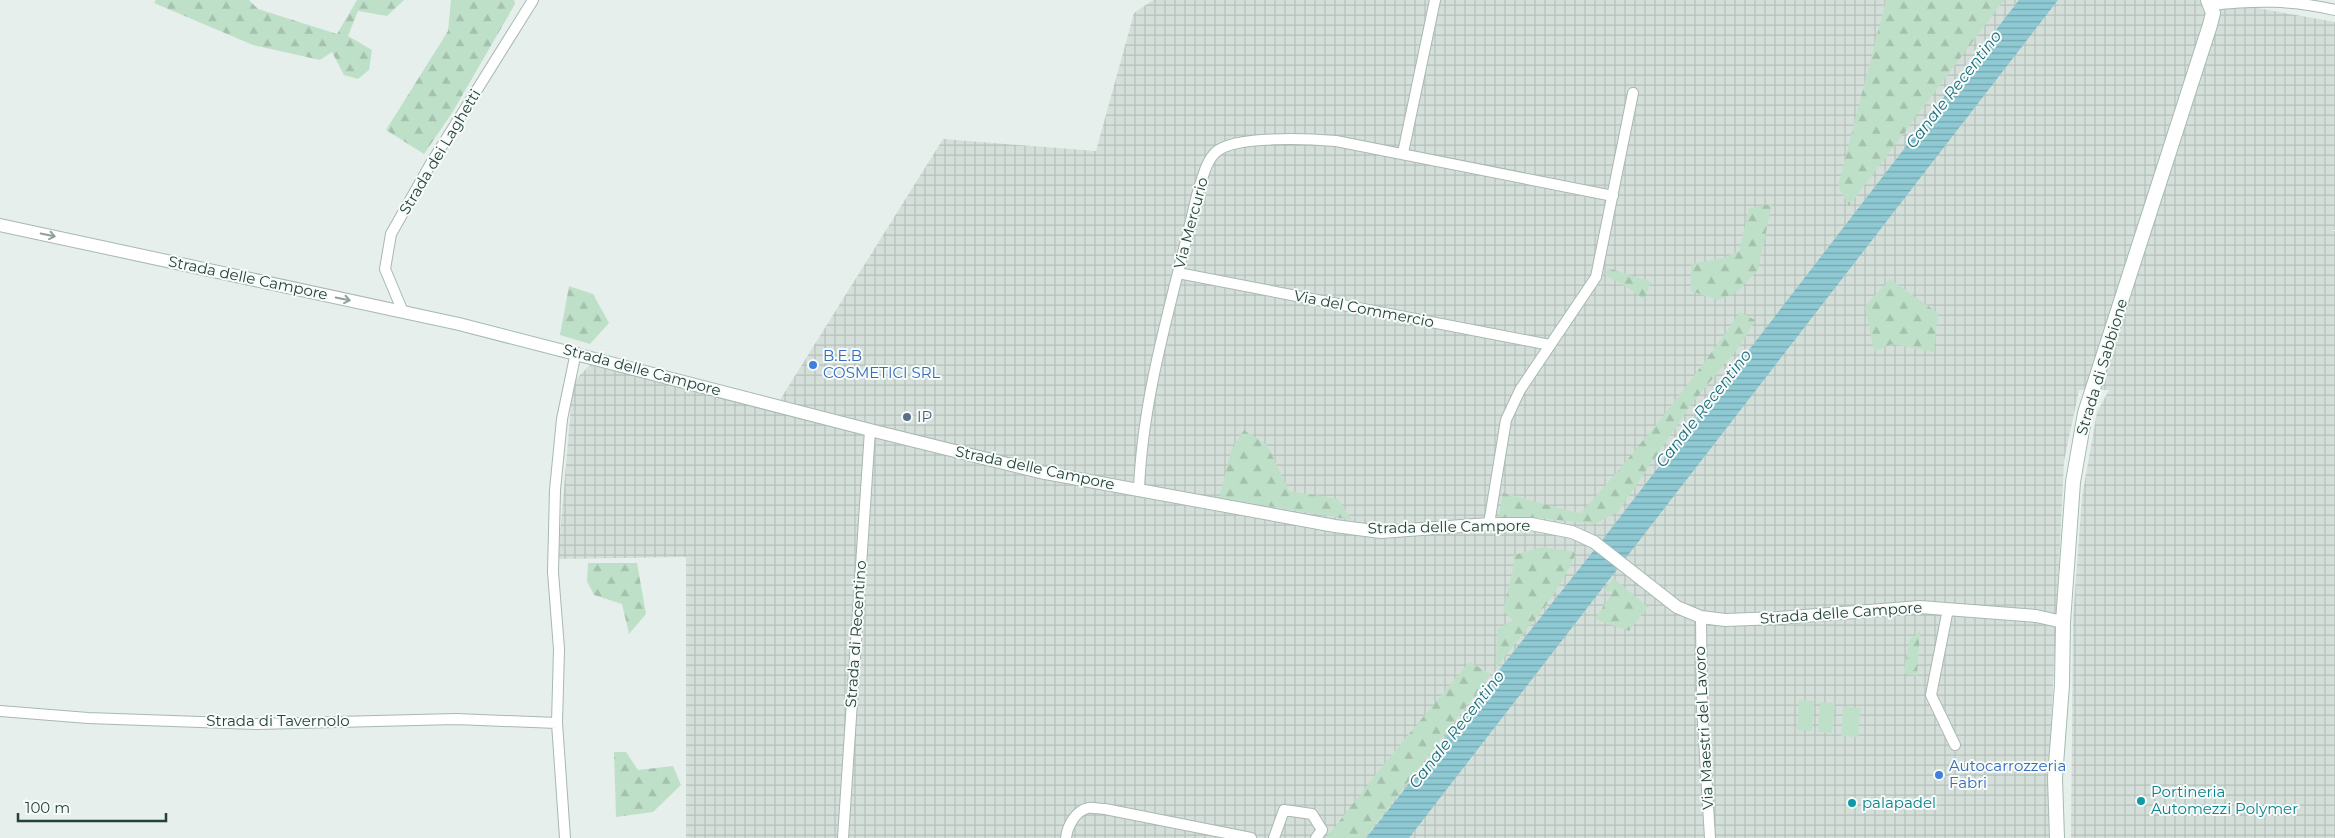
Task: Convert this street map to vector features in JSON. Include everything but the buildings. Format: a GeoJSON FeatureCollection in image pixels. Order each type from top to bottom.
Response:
{"type":"FeatureCollection","features":[{"type":"Feature","properties":{"kind":"main road","name":"Strada di Sabbione"},"geometry":{"type":"LineString","coordinates":[[2057,838],[2055,778],[2062,685],[2063,622],[2074,475],[2085,413],[2210,25],[2213,13],[2210,2]]}},
{"type":"Feature","properties":{"kind":"street","name":"Strada dei Laghetti"},"geometry":{"type":"LineString","coordinates":[[403,312],[385,269],[391,234],[533,0]]}},
{"type":"Feature","properties":{"kind":"street"},"geometry":{"type":"LineString","coordinates":[[1403,153],[1435,0]]}},
{"type":"Feature","properties":{"kind":"street"},"geometry":{"type":"LineString","coordinates":[[2210,2],[2250,0],[2301,3],[2335,10]]}},
{"type":"Feature","properties":{"kind":"street"},"geometry":{"type":"LineString","coordinates":[[1489,524],[1506,420],[1520,390],[1596,277],[1614,196],[1633,93]]}},
{"type":"Feature","properties":{"kind":"street","name":"Via Mercurio"},"geometry":{"type":"LineString","coordinates":[[1139,489],[1140,454],[1153,375],[1197,195],[1206,168],[1216,151],[1253,141],[1294,138],[1336,140],[1614,196]]}},
{"type":"Feature","properties":{"kind":"street","name":"Strada delle Campore"},"geometry":{"type":"LineString","coordinates":[[0,225],[388,308],[576,352],[870,430],[1040,472],[1335,526],[1381,532],[1489,524],[1531,524],[1572,532],[1594,542],[1677,607],[1701,617],[1725,620],[1920,607],[2036,616],[2063,622]]}},
{"type":"Feature","properties":{"kind":"street","name":"Via del Commercio"},"geometry":{"type":"LineString","coordinates":[[1178,273],[1550,345]]}},
{"type":"Feature","properties":{"kind":"street"},"geometry":{"type":"LineString","coordinates":[[565,838],[557,723],[559,649],[553,572],[555,490],[562,419],[576,352]]}},
{"type":"Feature","properties":{"kind":"street","name":"Strada di Recentino"},"geometry":{"type":"LineString","coordinates":[[843,838],[870,430]]}},
{"type":"Feature","properties":{"kind":"street"},"geometry":{"type":"LineString","coordinates":[[1948,609],[1931,695],[1955,745]]}},
{"type":"Feature","properties":{"kind":"street","name":"Via Maestri del Lavoro"},"geometry":{"type":"LineString","coordinates":[[1701,617],[1702,707],[1710,838]]}},
{"type":"Feature","properties":{"kind":"street","name":"Strada di Tavernolo"},"geometry":{"type":"LineString","coordinates":[[0,711],[88,718],[257,724],[456,719],[557,723]]}},
{"type":"Feature","properties":{"kind":"street"},"geometry":{"type":"LineString","coordinates":[[1066,838],[1067,829],[1077,815],[1087,808],[1105,809],[1251,838]]}},
{"type":"Feature","properties":{"kind":"street"},"geometry":{"type":"LineString","coordinates":[[1274,838],[1284,810],[1312,814],[1322,830],[1316,838]]}},
{"type":"Feature","properties":{"kind":"shaded area"},"geometry":{"type":"Polygon","coordinates":[[[1153,0],[2213,0],[2335,22],[2335,230],[2331,230],[2335,231],[2335,838],[2071,838],[2073,618],[2082,497],[2097,412],[2109,390],[2079,390],[2064,461],[2049,770],[2051,838],[686,838],[686,557],[558,559],[573,382],[591,364],[778,403],[943,139],[1096,151],[1134,13],[1153,0]]]}},
{"type":"Feature","properties":{"kind":"green space"},"geometry":{"type":"Polygon","coordinates":[[[156,0],[249,0],[258,9],[337,34],[357,0],[404,0],[387,16],[358,11],[348,36],[372,50],[369,70],[358,79],[344,75],[332,52],[320,60],[253,45],[154,3],[156,0]]]}},
{"type":"Feature","properties":{"kind":"green space"},"geometry":{"type":"Polygon","coordinates":[[[451,0],[514,0],[515,4],[452,113],[424,154],[386,130],[448,31],[451,0]]]}},
{"type":"Feature","properties":{"kind":"green space"},"geometry":{"type":"Polygon","coordinates":[[[1886,0],[2004,0],[1849,206],[1838,186],[1886,0]]]}},
{"type":"Feature","properties":{"kind":"green space"},"geometry":{"type":"Polygon","coordinates":[[[1772,204],[1758,270],[1737,292],[1718,300],[1691,291],[1691,264],[1724,258],[1739,251],[1749,208],[1772,204]]]}},
{"type":"Feature","properties":{"kind":"green space"},"geometry":{"type":"Polygon","coordinates":[[[1608,268],[1651,282],[1644,300],[1630,289],[1605,275],[1608,268]]]}},
{"type":"Feature","properties":{"kind":"green space"},"geometry":{"type":"Polygon","coordinates":[[[1890,279],[1938,313],[1934,352],[1891,344],[1874,352],[1865,306],[1890,279]]]}},
{"type":"Feature","properties":{"kind":"green space"},"geometry":{"type":"Polygon","coordinates":[[[569,286],[593,294],[609,323],[590,344],[560,335],[569,286]]]}},
{"type":"Feature","properties":{"kind":"green space"},"geometry":{"type":"Polygon","coordinates":[[[1740,312],[1755,320],[1740,346],[1693,402],[1618,512],[1594,524],[1540,518],[1498,520],[1503,493],[1581,513],[1664,415],[1740,312]]]}},
{"type":"Feature","properties":{"kind":"green space"},"geometry":{"type":"Polygon","coordinates":[[[1244,430],[1267,445],[1289,491],[1338,499],[1352,520],[1219,498],[1232,448],[1244,430]]]}},
{"type":"Feature","properties":{"kind":"green space"},"geometry":{"type":"Polygon","coordinates":[[[1542,547],[1576,552],[1561,583],[1551,598],[1496,668],[1497,629],[1513,620],[1503,611],[1513,568],[1514,555],[1542,547]]]}},
{"type":"Feature","properties":{"kind":"green space"},"geometry":{"type":"Polygon","coordinates":[[[588,563],[637,563],[646,614],[629,634],[622,604],[594,595],[587,581],[588,563]]]}},
{"type":"Feature","properties":{"kind":"green space"},"geometry":{"type":"Polygon","coordinates":[[[1613,578],[1648,607],[1629,631],[1595,619],[1613,592],[1604,591],[1613,578]]]}},
{"type":"Feature","properties":{"kind":"green space"},"geometry":{"type":"Polygon","coordinates":[[[1920,631],[1917,676],[1903,673],[1910,639],[1920,631]]]}},
{"type":"Feature","properties":{"kind":"green space"},"geometry":{"type":"Polygon","coordinates":[[[1469,662],[1491,674],[1365,838],[1326,838],[1384,764],[1469,662]]]}},
{"type":"Feature","properties":{"kind":"green space"},"geometry":{"type":"Polygon","coordinates":[[[1799,700],[1814,701],[1812,731],[1797,730],[1799,700]]]}},
{"type":"Feature","properties":{"kind":"green space"},"geometry":{"type":"Polygon","coordinates":[[[1820,702],[1835,703],[1832,733],[1818,732],[1820,702]]]}},
{"type":"Feature","properties":{"kind":"green space"},"geometry":{"type":"Polygon","coordinates":[[[1843,707],[1861,708],[1858,737],[1841,736],[1843,707]]]}},
{"type":"Feature","properties":{"kind":"green space"},"geometry":{"type":"Polygon","coordinates":[[[614,752],[626,752],[638,770],[673,766],[681,785],[653,812],[616,817],[614,752]]]}},
{"type":"Feature","properties":{"kind":"water","name":"Canale Recentino"},"geometry":{"type":"Polygon","coordinates":[[[2019,0],[2058,0],[1409,838],[1366,838],[1610,530],[2019,0]]]}},
{"type":"Feature","properties":{"kind":"place","name":"B.E.B COSMETICI SRL"},"geometry":{"type":"Point","coordinates":[813,365]}},
{"type":"Feature","properties":{"kind":"place","name":"IP"},"geometry":{"type":"Point","coordinates":[907,417]}},
{"type":"Feature","properties":{"kind":"place","name":"Autocarrozzeria Fabri"},"geometry":{"type":"Point","coordinates":[1939,775]}},
{"type":"Feature","properties":{"kind":"place","name":"Portineria Automezzi Polymer"},"geometry":{"type":"Point","coordinates":[2141,801]}},
{"type":"Feature","properties":{"kind":"place","name":"palapadel"},"geometry":{"type":"Point","coordinates":[1852,803]}}]}
